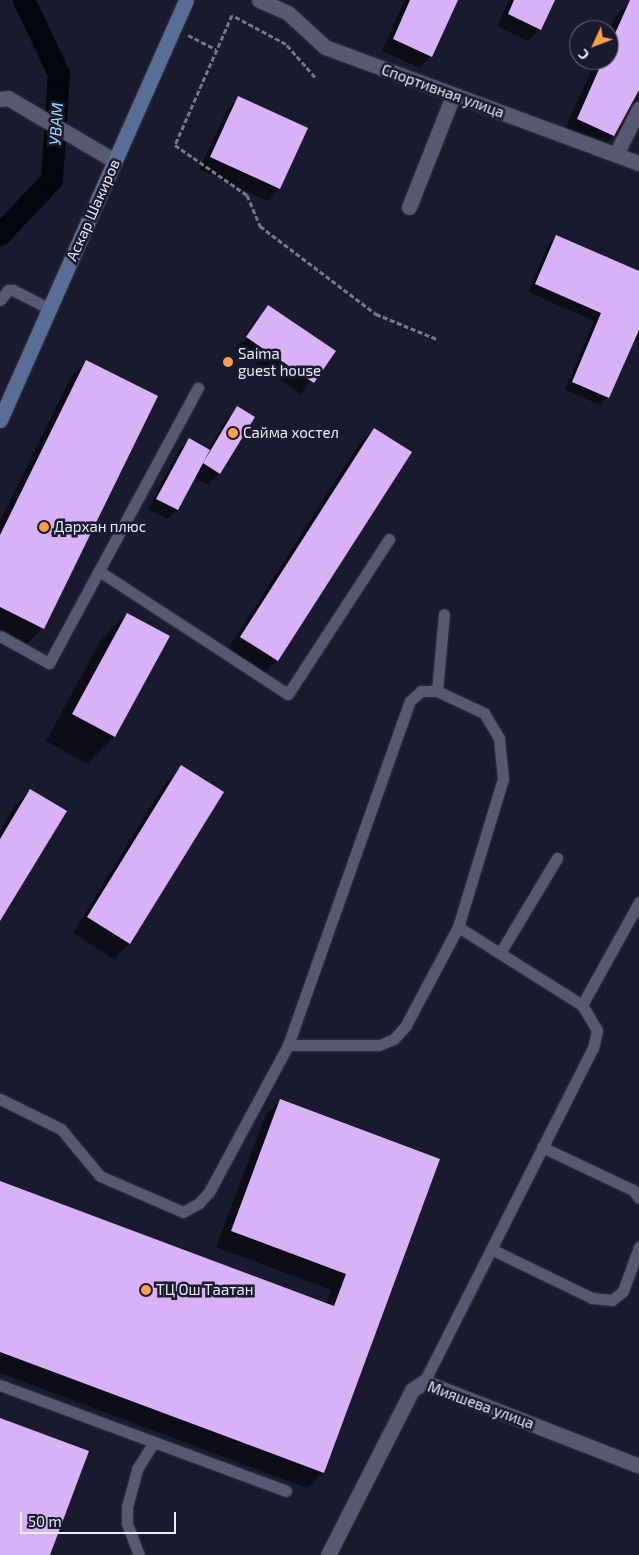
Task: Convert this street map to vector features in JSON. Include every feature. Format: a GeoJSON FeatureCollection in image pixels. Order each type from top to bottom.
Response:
{"type":"FeatureCollection","features":[{"type":"Feature","properties":{"kind":"main road","name":"Аскар Шакиров"},"geometry":{"type":"LineString","coordinates":[[0,420],[186,0]]}},
{"type":"Feature","properties":{"kind":"street","name":"Спортивная улица"},"geometry":{"type":"LineString","coordinates":[[259,0],[288,13],[324,48],[639,163]]}},
{"type":"Feature","properties":{"kind":"street"},"geometry":{"type":"LineString","coordinates":[[409,207],[453,96]]}},
{"type":"Feature","properties":{"kind":"street"},"geometry":{"type":"LineString","coordinates":[[4,99],[56,126],[115,161]]}},
{"type":"Feature","properties":{"kind":"street"},"geometry":{"type":"LineString","coordinates":[[616,154],[639,109]]}},
{"type":"Feature","properties":{"kind":"street","name":"Мияшева улица"},"geometry":{"type":"LineString","coordinates":[[328,1555],[412,1390],[424,1382],[639,1466]]}},
{"type":"Feature","properties":{"kind":"lane"},"geometry":{"type":"LineString","coordinates":[[0,300],[8,290],[13,290],[50,309]]}},
{"type":"Feature","properties":{"kind":"lane"},"geometry":{"type":"LineString","coordinates":[[0,636],[49,663],[198,388]]}},
{"type":"Feature","properties":{"kind":"lane"},"geometry":{"type":"LineString","coordinates":[[99,571],[288,694],[389,539]]}},
{"type":"Feature","properties":{"kind":"lane"},"geometry":{"type":"LineString","coordinates":[[437,691],[444,614]]}},
{"type":"Feature","properties":{"kind":"lane"},"geometry":{"type":"LineString","coordinates":[[0,1099],[61,1128],[100,1176],[183,1212],[199,1203],[210,1192],[288,1044],[410,702],[421,691],[437,691],[484,714],[498,738],[503,778],[458,927],[406,1025],[394,1039],[379,1045],[288,1044]]}},
{"type":"Feature","properties":{"kind":"lane"},"geometry":{"type":"LineString","coordinates":[[500,953],[558,858]]}},
{"type":"Feature","properties":{"kind":"lane"},"geometry":{"type":"LineString","coordinates":[[582,1006],[639,902]]}},
{"type":"Feature","properties":{"kind":"lane"},"geometry":{"type":"LineString","coordinates":[[424,1382],[593,1048],[596,1030],[582,1006],[458,927]]}},
{"type":"Feature","properties":{"kind":"lane"},"geometry":{"type":"LineString","coordinates":[[542,1146],[633,1190],[639,1198]]}},
{"type":"Feature","properties":{"kind":"lane"},"geometry":{"type":"LineString","coordinates":[[491,1249],[592,1298],[612,1300],[623,1290],[639,1247]]}},
{"type":"Feature","properties":{"kind":"lane"},"geometry":{"type":"LineString","coordinates":[[0,1385],[286,1491]]}},
{"type":"Feature","properties":{"kind":"lane"},"geometry":{"type":"LineString","coordinates":[[139,1555],[127,1523],[127,1507],[137,1469],[154,1442]]}},
{"type":"Feature","properties":{"kind":"path"},"geometry":{"type":"LineString","coordinates":[[315,78],[286,44],[232,15],[175,145],[247,196],[260,226],[376,314],[437,339]]}},
{"type":"Feature","properties":{"kind":"path"},"geometry":{"type":"LineString","coordinates":[[174,28],[216,49]]}},
{"type":"Feature","properties":{"kind":"building"},"geometry":{"type":"Polygon","coordinates":[[[410,0],[458,0],[432,57],[393,39],[410,0]]]}},
{"type":"Feature","properties":{"kind":"building"},"geometry":{"type":"Polygon","coordinates":[[[514,0],[555,0],[541,30],[508,14],[514,0]]]}},
{"type":"Feature","properties":{"kind":"building"},"geometry":{"type":"Polygon","coordinates":[[[630,0],[639,0],[639,90],[614,136],[577,119],[599,70],[619,70],[619,25],[630,0]]]}},
{"type":"Feature","properties":{"kind":"building"},"geometry":{"type":"Polygon","coordinates":[[[238,96],[308,128],[280,189],[210,157],[238,96]]]}},
{"type":"Feature","properties":{"kind":"building"},"geometry":{"type":"Polygon","coordinates":[[[556,235],[639,271],[639,330],[609,398],[572,382],[601,313],[535,284],[556,235]]]}},
{"type":"Feature","properties":{"kind":"building"},"geometry":{"type":"Polygon","coordinates":[[[268,305],[336,351],[314,383],[246,337],[268,305]]]}},
{"type":"Feature","properties":{"kind":"building"},"geometry":{"type":"Polygon","coordinates":[[[86,360],[158,396],[44,629],[0,607],[0,535],[86,360]]]}},
{"type":"Feature","properties":{"kind":"building"},"geometry":{"type":"Polygon","coordinates":[[[237,406],[255,417],[220,474],[203,463],[237,406]]]}},
{"type":"Feature","properties":{"kind":"building"},"geometry":{"type":"Polygon","coordinates":[[[374,428],[412,452],[278,661],[240,637],[374,428]]]}},
{"type":"Feature","properties":{"kind":"building"},"geometry":{"type":"Polygon","coordinates":[[[189,438],[210,450],[178,510],[156,499],[189,438]]]}},
{"type":"Feature","properties":{"kind":"building"},"geometry":{"type":"Polygon","coordinates":[[[127,613],[170,636],[115,737],[72,714],[127,613]]]}},
{"type":"Feature","properties":{"kind":"building"},"geometry":{"type":"Polygon","coordinates":[[[181,765],[224,792],[130,944],[87,917],[181,765]]]}},
{"type":"Feature","properties":{"kind":"building"},"geometry":{"type":"Polygon","coordinates":[[[30,789],[67,811],[0,921],[0,839],[30,789]]]}},
{"type":"Feature","properties":{"kind":"building","name":"ТЦ Ош Таатан"},"geometry":{"type":"Polygon","coordinates":[[[280,1099],[440,1159],[324,1473],[0,1352],[0,1181],[334,1306],[346,1274],[231,1231],[280,1099]]]}},
{"type":"Feature","properties":{"kind":"building"},"geometry":{"type":"Polygon","coordinates":[[[0,1418],[89,1451],[50,1555],[0,1555],[0,1418]]]}},
{"type":"Feature","properties":{"kind":"waterway","name":"УВАМ"},"geometry":{"type":"LineString","coordinates":[[0,235],[52,180],[59,74],[24,0]]}},
{"type":"Feature","properties":{"kind":"place","name":"Saima guest house"},"geometry":{"type":"Point","coordinates":[228,362]}},
{"type":"Feature","properties":{"kind":"place","name":"Сайма хостел"},"geometry":{"type":"Point","coordinates":[233,433]}},
{"type":"Feature","properties":{"kind":"place","name":"Дархан плюс"},"geometry":{"type":"Point","coordinates":[44,527]}},
{"type":"Feature","properties":{"kind":"place","name":"ТЦ Ош Таатан"},"geometry":{"type":"Point","coordinates":[146,1290]}}]}
